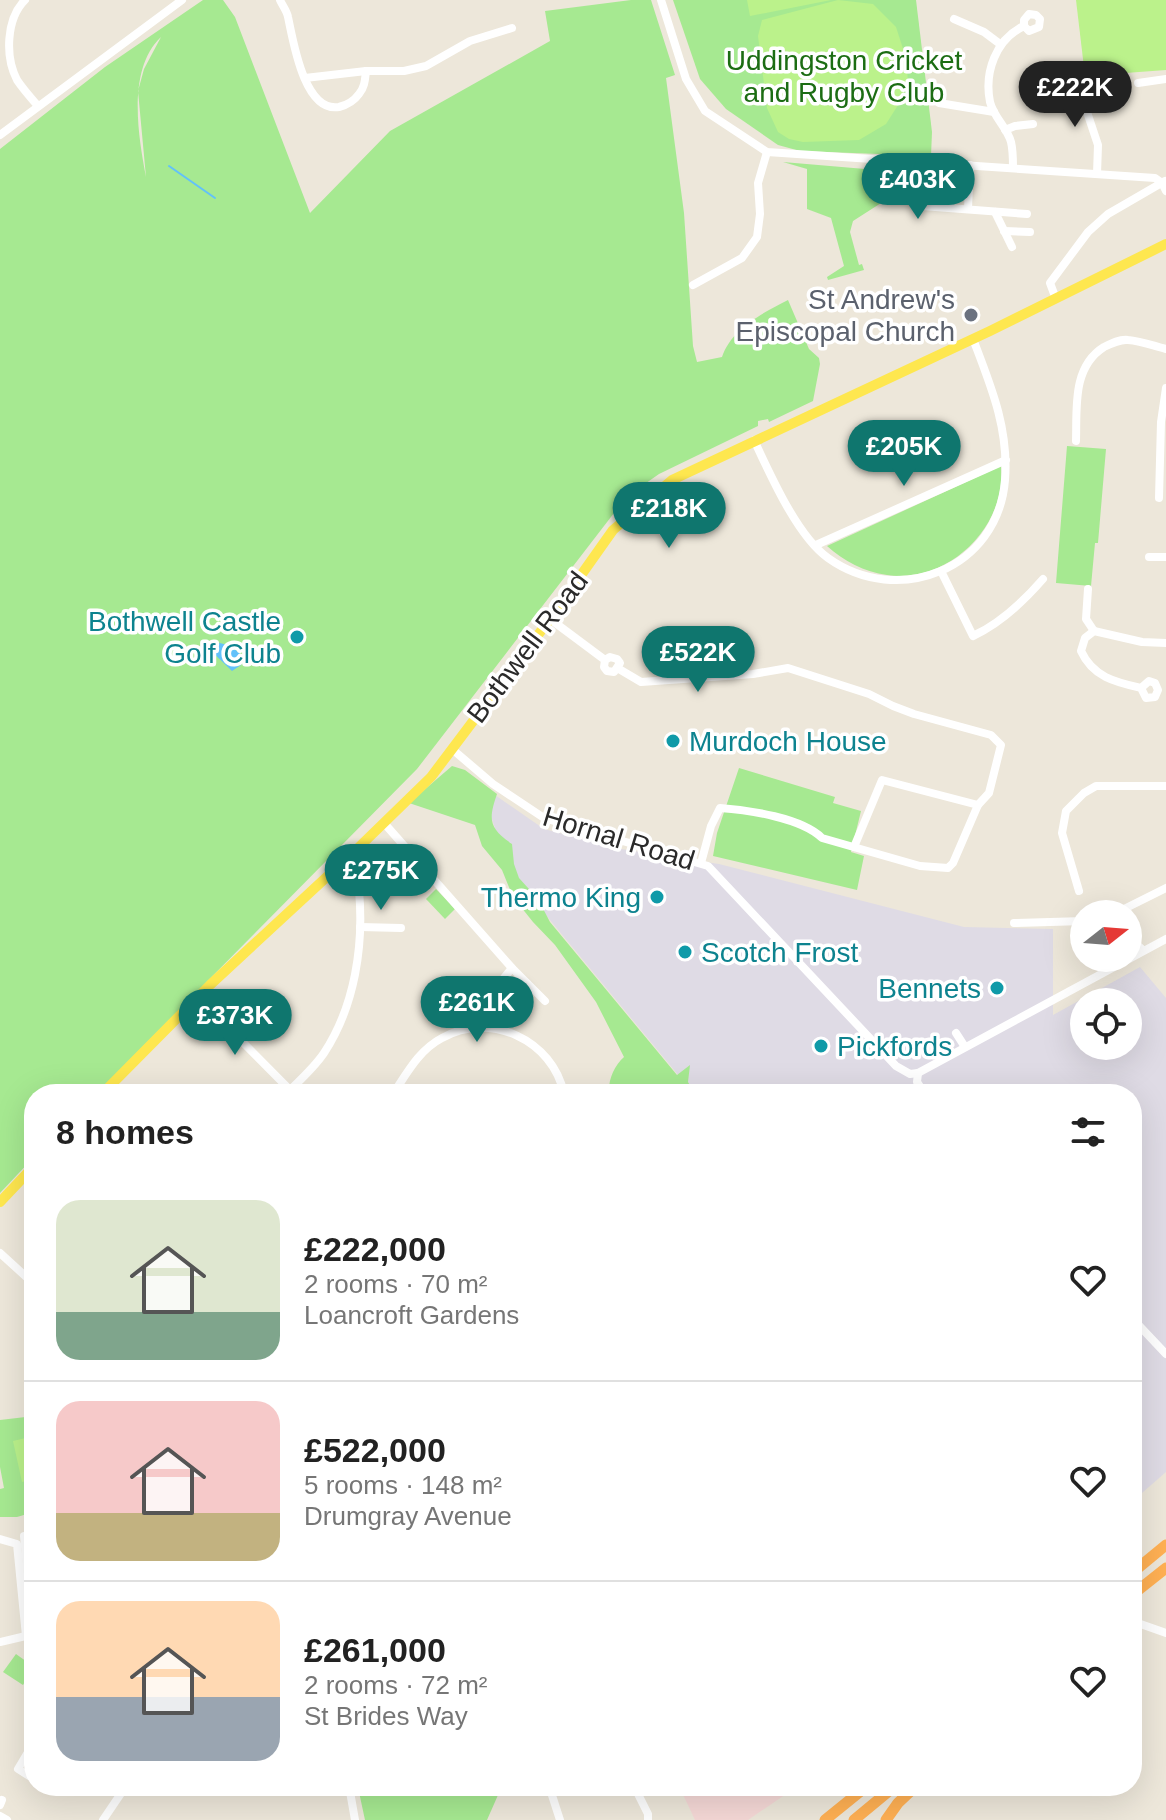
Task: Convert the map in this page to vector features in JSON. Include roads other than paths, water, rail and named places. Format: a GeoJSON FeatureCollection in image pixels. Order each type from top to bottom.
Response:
{"type":"FeatureCollection","features":[{"type":"Feature","properties":{"kind":"highway"},"geometry":{"type":"LineString","coordinates":[[1142,1565],[1166,1545]]}},
{"type":"Feature","properties":{"kind":"highway"},"geometry":{"type":"LineString","coordinates":[[1142,1587],[1166,1568]]}},
{"type":"Feature","properties":{"kind":"highway"},"geometry":{"type":"LineString","coordinates":[[825,1820],[855,1796]]}},
{"type":"Feature","properties":{"kind":"highway"},"geometry":{"type":"LineString","coordinates":[[854,1820],[883,1796]]}},
{"type":"Feature","properties":{"kind":"highway"},"geometry":{"type":"LineString","coordinates":[[886,1820],[905,1796]]}},
{"type":"Feature","properties":{"kind":"main road","name":"Bothwell Road"},"geometry":{"type":"LineString","coordinates":[[112,1084],[198,997],[431,777],[613,530],[672,480],[973,339],[1166,244]]}},
{"type":"Feature","properties":{"kind":"main road"},"geometry":{"type":"LineString","coordinates":[[0,1202],[24,1177]]}},
{"type":"Feature","properties":{"kind":"street"},"geometry":{"type":"LineString","coordinates":[[25,0],[14,17],[9,52],[18,80],[38,106]]}},
{"type":"Feature","properties":{"kind":"street"},"geometry":{"type":"LineString","coordinates":[[0,135],[182,0]]}},
{"type":"Feature","properties":{"kind":"street"},"geometry":{"type":"LineString","coordinates":[[280,0],[288,15],[291,41],[305,78],[318,101],[332,108],[347,105],[364,86],[366,71]]}},
{"type":"Feature","properties":{"kind":"street"},"geometry":{"type":"LineString","coordinates":[[661,0],[686,79],[705,111],[767,152],[1144,177],[1155,178],[1165,185]]}},
{"type":"Feature","properties":{"kind":"street"},"geometry":{"type":"LineString","coordinates":[[954,19],[984,32],[1000,44]]}},
{"type":"Feature","properties":{"kind":"street"},"geometry":{"type":"LineString","coordinates":[[1013,168],[1012,144],[989,99],[990,78],[1000,44],[1024,26]]}},
{"type":"Feature","properties":{"kind":"street"},"geometry":{"type":"LineString","coordinates":[[305,78],[366,71],[404,71],[426,66],[470,41],[512,28]]}},
{"type":"Feature","properties":{"kind":"street"},"geometry":{"type":"LineString","coordinates":[[1138,83],[1166,79]]}},
{"type":"Feature","properties":{"kind":"street"},"geometry":{"type":"LineString","coordinates":[[1090,85],[1087,112],[1098,145],[1097,174]]}},
{"type":"Feature","properties":{"kind":"street"},"geometry":{"type":"LineString","coordinates":[[939,103],[994,112]]}},
{"type":"Feature","properties":{"kind":"street"},"geometry":{"type":"LineString","coordinates":[[1005,130],[1033,124]]}},
{"type":"Feature","properties":{"kind":"street"},"geometry":{"type":"LineString","coordinates":[[693,285],[742,258],[757,237],[760,214],[758,183],[767,152]]}},
{"type":"Feature","properties":{"kind":"street"},"geometry":{"type":"LineString","coordinates":[[968,208],[970,165]]}},
{"type":"Feature","properties":{"kind":"street"},"geometry":{"type":"LineString","coordinates":[[1143,194],[1144,177]]}},
{"type":"Feature","properties":{"kind":"street"},"geometry":{"type":"LineString","coordinates":[[924,179],[922,206],[1027,214]]}},
{"type":"Feature","properties":{"kind":"street"},"geometry":{"type":"LineString","coordinates":[[1056,299],[1050,283],[1088,232],[1108,214],[1165,185]]}},
{"type":"Feature","properties":{"kind":"street"},"geometry":{"type":"LineString","coordinates":[[995,212],[1012,247]]}},
{"type":"Feature","properties":{"kind":"street"},"geometry":{"type":"LineString","coordinates":[[1004,231],[1030,232]]}},
{"type":"Feature","properties":{"kind":"street"},"geometry":{"type":"LineString","coordinates":[[754,440],[784,500],[825,556],[847,569],[878,579],[923,579],[941,571],[964,558],[981,541],[999,512],[1005,483],[1005,435],[997,403],[973,339]]}},
{"type":"Feature","properties":{"kind":"street"},"geometry":{"type":"LineString","coordinates":[[1076,441],[1078,385],[1085,367],[1098,351],[1113,342],[1127,340],[1166,349]]}},
{"type":"Feature","properties":{"kind":"street"},"geometry":{"type":"LineString","coordinates":[[1159,498],[1161,422],[1166,388]]}},
{"type":"Feature","properties":{"kind":"street"},"geometry":{"type":"LineString","coordinates":[[816,545],[1006,460]]}},
{"type":"Feature","properties":{"kind":"street"},"geometry":{"type":"LineString","coordinates":[[641,506],[665,535],[707,508]]}},
{"type":"Feature","properties":{"kind":"street"},"geometry":{"type":"LineString","coordinates":[[1149,557],[1166,557]]}},
{"type":"Feature","properties":{"kind":"street"},"geometry":{"type":"LineString","coordinates":[[941,571],[973,636],[1001,619],[1043,579]]}},
{"type":"Feature","properties":{"kind":"street"},"geometry":{"type":"LineString","coordinates":[[1088,589],[1086,619],[1094,631],[1142,642],[1166,643]]}},
{"type":"Feature","properties":{"kind":"street"},"geometry":{"type":"LineString","coordinates":[[550,619],[605,660],[610,657],[617,659],[619,669],[641,682],[753,674],[788,668],[869,694],[914,714],[991,735],[1001,745],[989,793],[978,805],[948,868],[920,866],[822,838],[812,828],[720,808],[711,826],[701,863]]}},
{"type":"Feature","properties":{"kind":"street"},"geometry":{"type":"LineString","coordinates":[[1094,631],[1085,638],[1081,651],[1088,666],[1103,678],[1141,688]]}},
{"type":"Feature","properties":{"kind":"street","name":"Hornal Road"},"geometry":{"type":"LineString","coordinates":[[452,749],[493,784],[544,818],[708,866],[896,1066],[914,1074]]}},
{"type":"Feature","properties":{"kind":"street"},"geometry":{"type":"LineString","coordinates":[[854,847],[882,780],[978,805]]}},
{"type":"Feature","properties":{"kind":"street"},"geometry":{"type":"LineString","coordinates":[[1079,891],[1062,833],[1066,811],[1096,786],[1166,786]]}},
{"type":"Feature","properties":{"kind":"street"},"geometry":{"type":"LineString","coordinates":[[384,823],[545,1001]]}},
{"type":"Feature","properties":{"kind":"street"},"geometry":{"type":"LineString","coordinates":[[298,1084],[323,1054],[339,1025],[357,964],[360,927],[355,851]]}},
{"type":"Feature","properties":{"kind":"street"},"geometry":{"type":"LineString","coordinates":[[1142,900],[1166,888]]}},
{"type":"Feature","properties":{"kind":"street"},"geometry":{"type":"LineString","coordinates":[[1014,923],[1070,921]]}},
{"type":"Feature","properties":{"kind":"street"},"geometry":{"type":"LineString","coordinates":[[360,927],[401,928]]}},
{"type":"Feature","properties":{"kind":"street"},"geometry":{"type":"LineString","coordinates":[[918,1084],[914,1074],[1166,939]]}},
{"type":"Feature","properties":{"kind":"street"},"geometry":{"type":"LineString","coordinates":[[512,968],[503,979],[516,992],[527,983]]}},
{"type":"Feature","properties":{"kind":"street"},"geometry":{"type":"LineString","coordinates":[[449,991],[459,1030]]}},
{"type":"Feature","properties":{"kind":"street"},"geometry":{"type":"LineString","coordinates":[[198,997],[281,1084]]}},
{"type":"Feature","properties":{"kind":"street"},"geometry":{"type":"LineString","coordinates":[[400,1084],[425,1050],[441,1038],[459,1030],[492,1028],[523,1037],[540,1050],[555,1067],[561,1084]]}},
{"type":"Feature","properties":{"kind":"street"},"geometry":{"type":"LineString","coordinates":[[956,1033],[965,1047]]}},
{"type":"Feature","properties":{"kind":"street"},"geometry":{"type":"LineString","coordinates":[[0,1253],[24,1275]]}},
{"type":"Feature","properties":{"kind":"street"},"geometry":{"type":"LineString","coordinates":[[1142,1329],[1166,1354]]}},
{"type":"Feature","properties":{"kind":"street"},"geometry":{"type":"LineString","coordinates":[[0,1539],[17,1544],[24,1590]]}},
{"type":"Feature","properties":{"kind":"street"},"geometry":{"type":"LineString","coordinates":[[1142,1625],[1166,1633]]}},
{"type":"Feature","properties":{"kind":"street"},"geometry":{"type":"LineString","coordinates":[[0,1642],[24,1637]]}},
{"type":"Feature","properties":{"kind":"street"},"geometry":{"type":"LineString","coordinates":[[103,1820],[119,1796]]}},
{"type":"Feature","properties":{"kind":"street"},"geometry":{"type":"LineString","coordinates":[[351,1796],[355,1820]]}},
{"type":"Feature","properties":{"kind":"street"},"geometry":{"type":"LineString","coordinates":[[552,1796],[560,1820]]}},
{"type":"Feature","properties":{"kind":"street"},"geometry":{"type":"LineString","coordinates":[[639,1796],[648,1820]]}},
{"type":"Feature","properties":{"kind":"street"},"geometry":{"type":"LineString","coordinates":[[0,1816],[7,1820]]}},
{"type":"Feature","properties":{"kind":"water"},"geometry":{"type":"Polygon","coordinates":[[[208,642],[236,650],[243,657],[241,665],[232,671],[207,647],[208,642]]]}},
{"type":"Feature","properties":{"kind":"waterway"},"geometry":{"type":"LineString","coordinates":[[169,166],[215,198]]}},
{"type":"Feature","properties":{"kind":"place","name":"St Andrew's Episcopal Church"},"geometry":{"type":"Point","coordinates":[971,315]}},
{"type":"Feature","properties":{"kind":"place","name":"Bothwell Castle Golf Club"},"geometry":{"type":"Point","coordinates":[297,637]}},
{"type":"Feature","properties":{"kind":"place","name":"Murdoch House"},"geometry":{"type":"Point","coordinates":[673,741]}},
{"type":"Feature","properties":{"kind":"place","name":"Thermo King"},"geometry":{"type":"Point","coordinates":[657,897]}},
{"type":"Feature","properties":{"kind":"place","name":"Scotch Frost"},"geometry":{"type":"Point","coordinates":[685,952]}},
{"type":"Feature","properties":{"kind":"place","name":"Bennets"},"geometry":{"type":"Point","coordinates":[997,988]}},
{"type":"Feature","properties":{"kind":"place","name":"Pickfords"},"geometry":{"type":"Point","coordinates":[821,1046]}},
{"type":"Feature","properties":{"kind":"park label","name":"Uddingston Cricket and Rugby Club"},"geometry":{"type":"Point","coordinates":[844,76]}}]}
